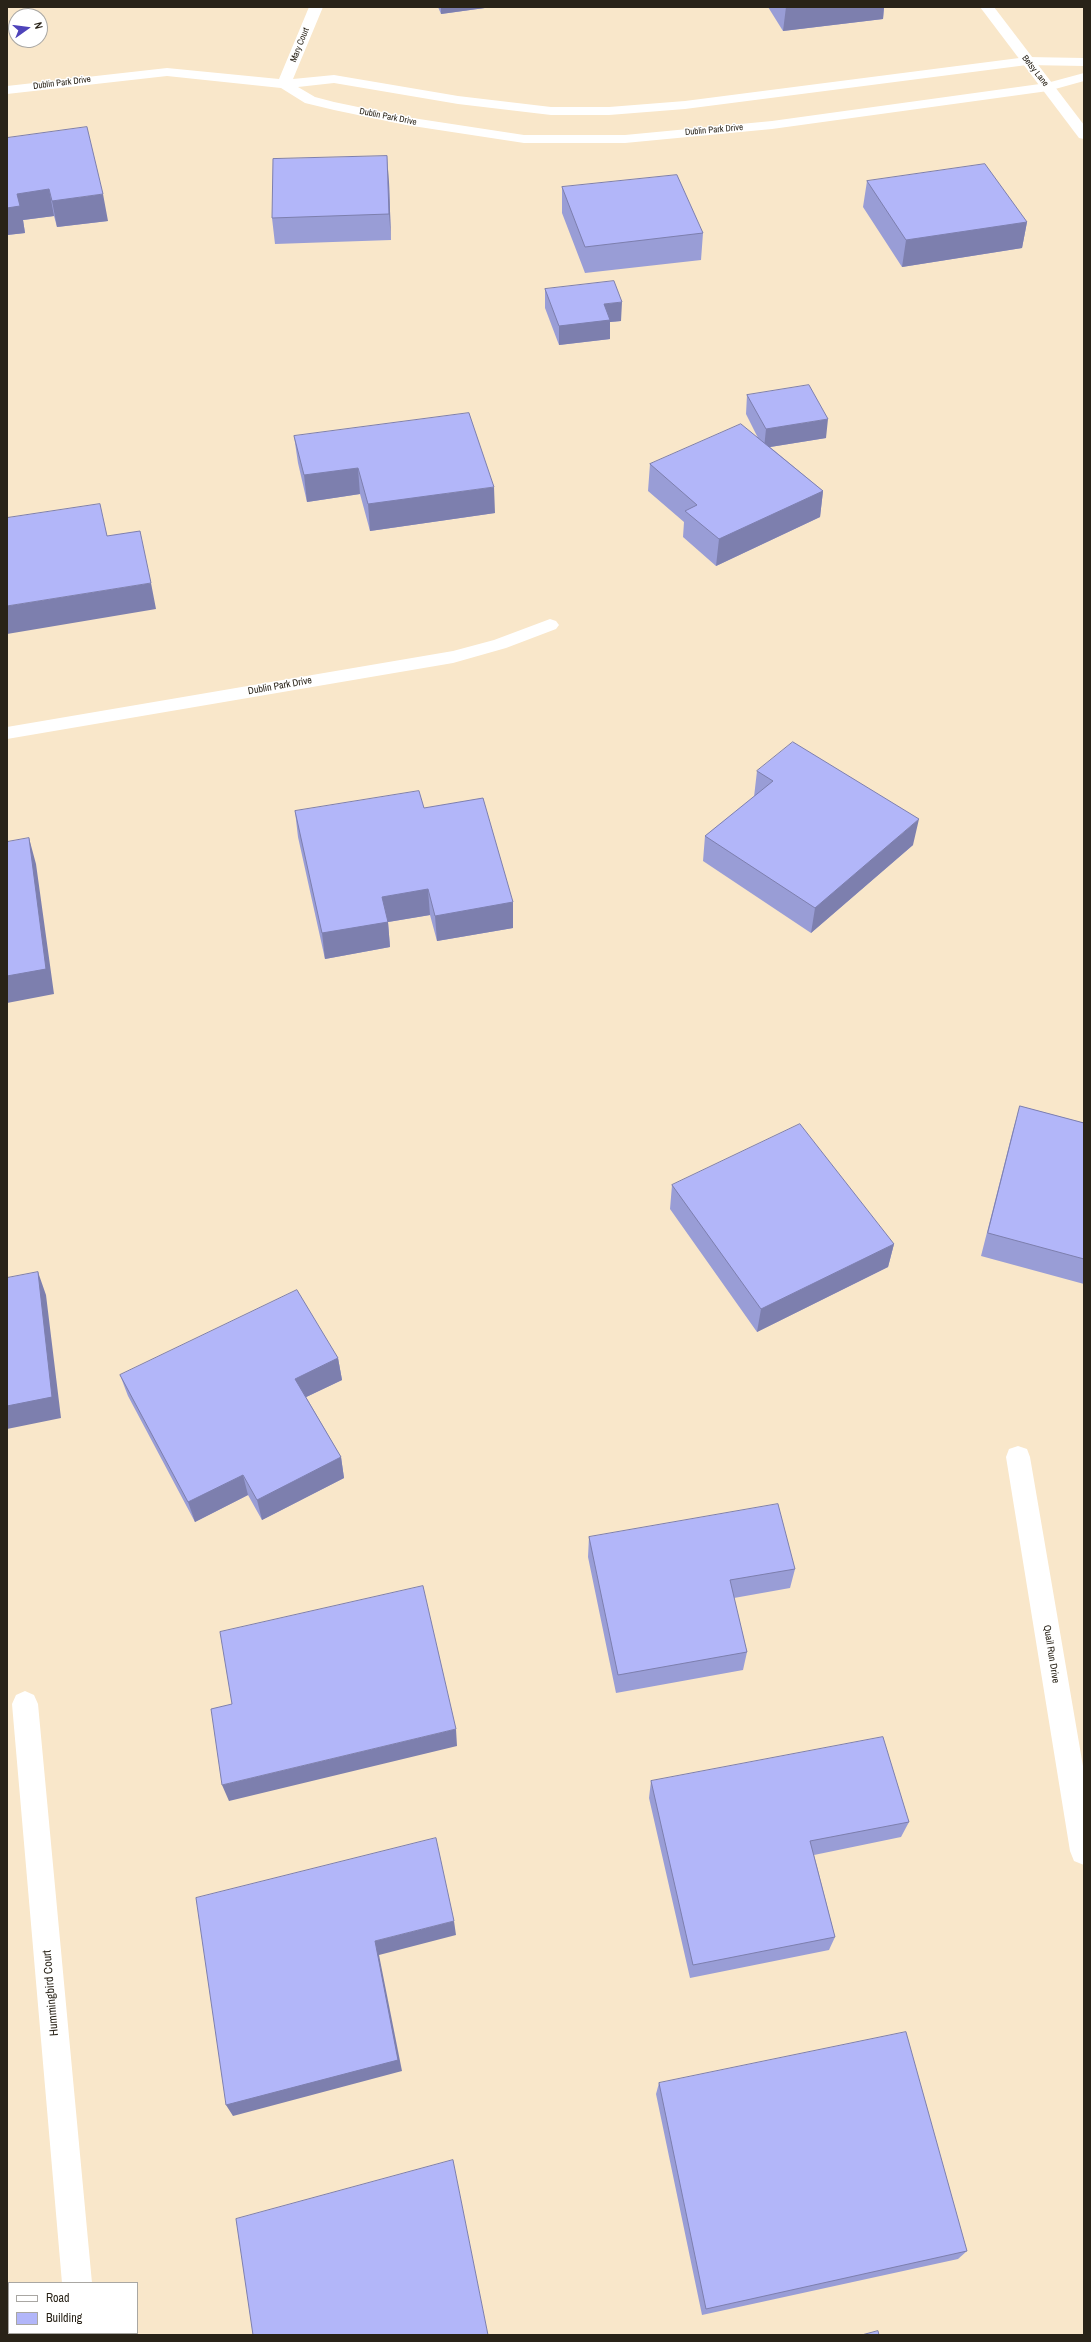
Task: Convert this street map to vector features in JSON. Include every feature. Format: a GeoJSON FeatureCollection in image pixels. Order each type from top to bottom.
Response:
{"type":"FeatureCollection","features":[{"type":"Feature","properties":{"kind":"street","name":"Mary Court"},"geometry":{"type":"LineString","coordinates":[[284,84],[316,7]]}},
{"type":"Feature","properties":{"kind":"street","name":"Betsy Lane"},"geometry":{"type":"LineString","coordinates":[[987,7],[1084,135]]}},
{"type":"Feature","properties":{"kind":"street","name":"Dublin Park Drive"},"geometry":{"type":"LineString","coordinates":[[284,84],[310,100],[406,121],[524,139],[625,139],[772,124],[849,99],[1027,61],[1084,62]]}},
{"type":"Feature","properties":{"kind":"street","name":"Dublin Park Drive"},"geometry":{"type":"LineString","coordinates":[[7,90],[167,72],[284,84],[334,80],[458,100],[552,111],[609,111],[685,104],[849,99],[1048,87],[1084,77]]}},
{"type":"Feature","properties":{"kind":"street"},"geometry":{"type":"LineString","coordinates":[[568,139],[573,111]]}},
{"type":"Feature","properties":{"kind":"street","name":"Dublin Park Drive"},"geometry":{"type":"LineString","coordinates":[[7,733],[454,657],[500,644],[550,625]]}},
{"type":"Feature","properties":{"kind":"street","name":"Quail Run Drive"},"geometry":{"type":"LineString","coordinates":[[1018,1457],[1084,1851]]}},
{"type":"Feature","properties":{"kind":"street","name":"Hummingbird Court"},"geometry":{"type":"LineString","coordinates":[[25,1704],[77,2282]]}},
{"type":"Feature","properties":{"kind":"building"},"geometry":{"type":"Polygon","coordinates":[[[87,127],[103,194],[52,201],[49,189],[17,194],[20,206],[7,208],[7,138],[87,127]]]}},
{"type":"Feature","properties":{"kind":"building"},"geometry":{"type":"Polygon","coordinates":[[[387,156],[389,214],[272,218],[273,159],[387,156]]]}},
{"type":"Feature","properties":{"kind":"building"},"geometry":{"type":"Polygon","coordinates":[[[985,164],[1027,222],[906,240],[867,181],[985,164]]]}},
{"type":"Feature","properties":{"kind":"building"},"geometry":{"type":"Polygon","coordinates":[[[677,175],[703,233],[585,247],[562,187],[677,175]]]}},
{"type":"Feature","properties":{"kind":"building"},"geometry":{"type":"Polygon","coordinates":[[[614,281],[622,302],[604,304],[610,320],[559,326],[545,289],[614,281]]]}},
{"type":"Feature","properties":{"kind":"building"},"geometry":{"type":"Polygon","coordinates":[[[809,385],[828,419],[766,429],[747,395],[809,385]]]}},
{"type":"Feature","properties":{"kind":"building"},"geometry":{"type":"Polygon","coordinates":[[[469,413],[494,487],[368,504],[358,468],[304,475],[294,436],[469,413]]]}},
{"type":"Feature","properties":{"kind":"building"},"geometry":{"type":"Polygon","coordinates":[[[741,424],[823,491],[719,539],[685,511],[697,505],[650,464],[741,424]]]}},
{"type":"Feature","properties":{"kind":"building"},"geometry":{"type":"Polygon","coordinates":[[[100,504],[107,536],[140,531],[151,583],[7,606],[7,518],[100,504]]]}},
{"type":"Feature","properties":{"kind":"building"},"geometry":{"type":"Polygon","coordinates":[[[793,742],[919,819],[815,908],[705,836],[773,781],[757,771],[793,742]]]}},
{"type":"Feature","properties":{"kind":"building"},"geometry":{"type":"Polygon","coordinates":[[[419,791],[424,808],[483,798],[513,902],[435,916],[428,889],[382,897],[388,922],[322,933],[295,811],[419,791]]]}},
{"type":"Feature","properties":{"kind":"building"},"geometry":{"type":"Polygon","coordinates":[[[29,838],[46,969],[7,976],[7,842],[29,838]]]}},
{"type":"Feature","properties":{"kind":"building"},"geometry":{"type":"Polygon","coordinates":[[[1020,1106],[1084,1123],[1084,1259],[988,1233],[1020,1106]]]}},
{"type":"Feature","properties":{"kind":"building"},"geometry":{"type":"Polygon","coordinates":[[[800,1124],[894,1244],[761,1309],[672,1185],[800,1124]]]}},
{"type":"Feature","properties":{"kind":"building"},"geometry":{"type":"Polygon","coordinates":[[[38,1272],[52,1397],[7,1406],[7,1278],[38,1272]]]}},
{"type":"Feature","properties":{"kind":"building"},"geometry":{"type":"Polygon","coordinates":[[[297,1290],[338,1358],[295,1379],[341,1457],[257,1500],[243,1475],[188,1502],[120,1375],[297,1290]]]}},
{"type":"Feature","properties":{"kind":"building"},"geometry":{"type":"Polygon","coordinates":[[[778,1504],[795,1569],[730,1580],[747,1652],[618,1675],[589,1537],[778,1504]]]}},
{"type":"Feature","properties":{"kind":"building"},"geometry":{"type":"Polygon","coordinates":[[[423,1586],[456,1729],[222,1785],[211,1709],[232,1704],[220,1632],[423,1586]]]}},
{"type":"Feature","properties":{"kind":"building"},"geometry":{"type":"Polygon","coordinates":[[[883,1737],[909,1822],[810,1841],[835,1937],[693,1965],[651,1781],[883,1737]]]}},
{"type":"Feature","properties":{"kind":"building"},"geometry":{"type":"Polygon","coordinates":[[[436,1838],[454,1921],[375,1941],[398,2060],[226,2105],[196,1898],[436,1838]]]}},
{"type":"Feature","properties":{"kind":"building"},"geometry":{"type":"Polygon","coordinates":[[[906,2032],[967,2251],[706,2309],[659,2083],[906,2032]]]}},
{"type":"Feature","properties":{"kind":"building"},"geometry":{"type":"Polygon","coordinates":[[[453,2160],[488,2335],[253,2335],[236,2219],[453,2160]]]}},
{"type":"Feature","properties":{"kind":"building"},"geometry":{"type":"Polygon","coordinates":[[[878,2331],[879,2335],[862,2335],[878,2331]]]}}]}
